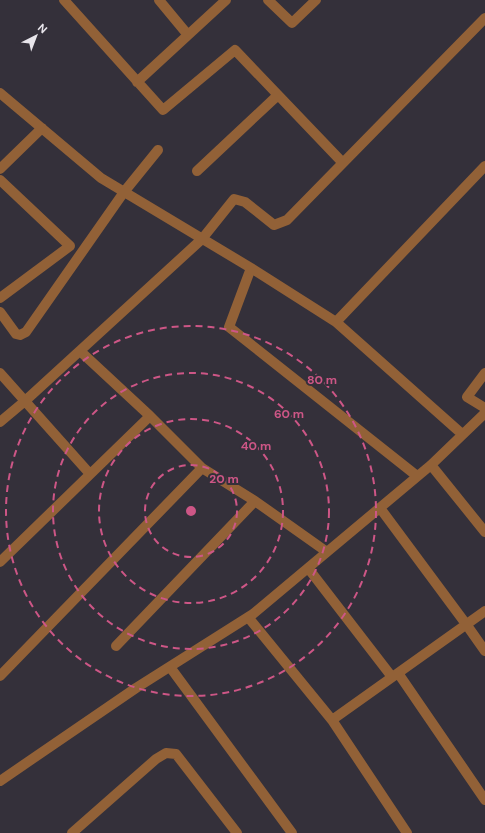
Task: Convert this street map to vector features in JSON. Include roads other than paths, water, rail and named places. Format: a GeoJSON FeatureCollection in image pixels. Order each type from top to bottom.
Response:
{"type":"FeatureCollection","features":[{"type":"Feature","properties":{"kind":"street"},"geometry":{"type":"LineString","coordinates":[[64,0],[163,110],[235,50],[343,163]]}},
{"type":"Feature","properties":{"kind":"street"},"geometry":{"type":"LineString","coordinates":[[159,0],[188,35]]}},
{"type":"Feature","properties":{"kind":"street"},"geometry":{"type":"LineString","coordinates":[[268,0],[292,23],[316,0]]}},
{"type":"Feature","properties":{"kind":"street"},"geometry":{"type":"LineString","coordinates":[[137,82],[223,1]]}},
{"type":"Feature","properties":{"kind":"street"},"geometry":{"type":"LineString","coordinates":[[0,422],[25,401],[202,239],[234,199],[244,202],[274,226],[287,220],[485,18]]}},
{"type":"Feature","properties":{"kind":"street"},"geometry":{"type":"LineString","coordinates":[[0,93],[101,178],[251,268],[336,322],[462,434]]}},
{"type":"Feature","properties":{"kind":"street"},"geometry":{"type":"LineString","coordinates":[[197,171],[278,95]]}},
{"type":"Feature","properties":{"kind":"street"},"geometry":{"type":"LineString","coordinates":[[0,169],[42,128]]}},
{"type":"Feature","properties":{"kind":"street"},"geometry":{"type":"LineString","coordinates":[[0,312],[16,334],[23,334],[26,332],[124,192],[158,150]]}},
{"type":"Feature","properties":{"kind":"street"},"geometry":{"type":"LineString","coordinates":[[336,322],[485,166]]}},
{"type":"Feature","properties":{"kind":"street"},"geometry":{"type":"LineString","coordinates":[[0,180],[70,246],[0,298]]}},
{"type":"Feature","properties":{"kind":"street"},"geometry":{"type":"LineString","coordinates":[[251,268],[229,327],[417,476]]}},
{"type":"Feature","properties":{"kind":"street"},"geometry":{"type":"LineString","coordinates":[[80,351],[150,416],[202,468],[255,501],[327,552]]}},
{"type":"Feature","properties":{"kind":"street"},"geometry":{"type":"LineString","coordinates":[[0,373],[90,474]]}},
{"type":"Feature","properties":{"kind":"street"},"geometry":{"type":"LineString","coordinates":[[485,373],[467,397],[485,408]]}},
{"type":"Feature","properties":{"kind":"street"},"geometry":{"type":"LineString","coordinates":[[0,781],[265,605],[431,464],[485,413]]}},
{"type":"Feature","properties":{"kind":"street"},"geometry":{"type":"LineString","coordinates":[[0,562],[150,416]]}},
{"type":"Feature","properties":{"kind":"street"},"geometry":{"type":"LineString","coordinates":[[431,464],[485,532]]}},
{"type":"Feature","properties":{"kind":"street"},"geometry":{"type":"LineString","coordinates":[[0,676],[202,468]]}},
{"type":"Feature","properties":{"kind":"street"},"geometry":{"type":"LineString","coordinates":[[116,646],[255,501]]}},
{"type":"Feature","properties":{"kind":"street"},"geometry":{"type":"LineString","coordinates":[[380,508],[485,651]]}},
{"type":"Feature","properties":{"kind":"street"},"geometry":{"type":"LineString","coordinates":[[308,568],[395,675],[485,800]]}},
{"type":"Feature","properties":{"kind":"street"},"geometry":{"type":"LineString","coordinates":[[332,720],[485,611]]}},
{"type":"Feature","properties":{"kind":"street"},"geometry":{"type":"LineString","coordinates":[[248,617],[332,720],[407,833]]}},
{"type":"Feature","properties":{"kind":"street"},"geometry":{"type":"LineString","coordinates":[[170,667],[292,833]]}},
{"type":"Feature","properties":{"kind":"street"},"geometry":{"type":"LineString","coordinates":[[72,833],[156,759],[166,752],[176,754],[237,833]]}}]}
